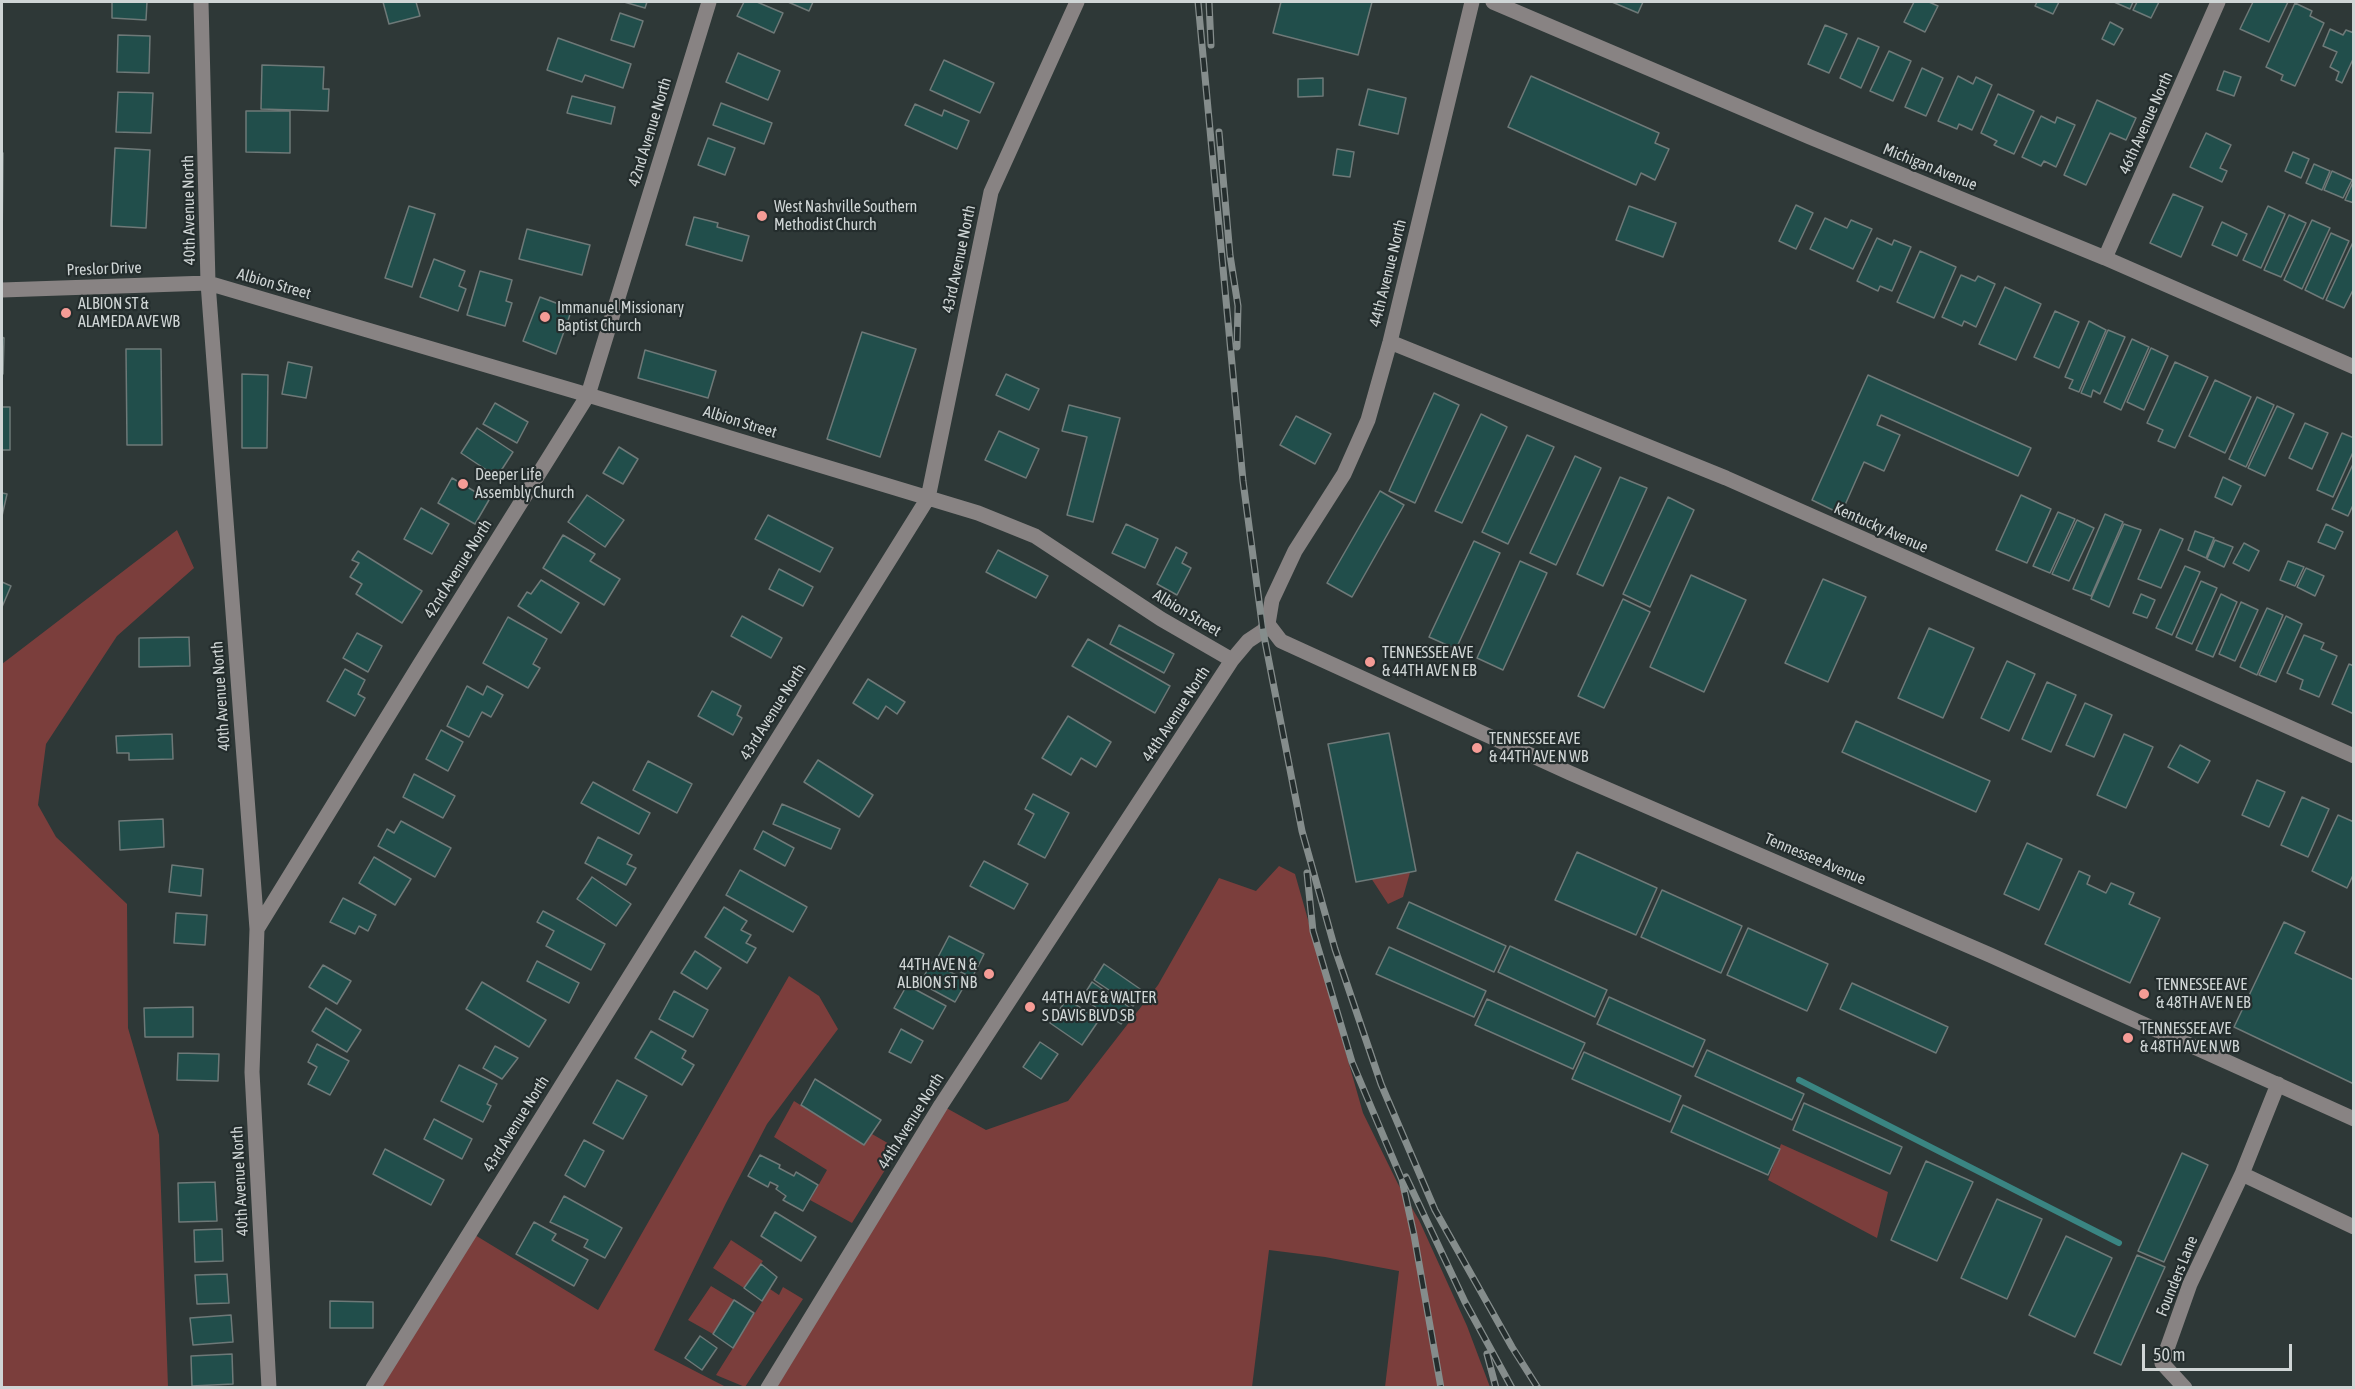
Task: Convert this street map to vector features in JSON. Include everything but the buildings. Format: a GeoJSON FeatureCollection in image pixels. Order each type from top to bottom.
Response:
{"type":"FeatureCollection","features":[{"type":"Feature","properties":{"kind":"street","name":"40th Avenue North"},"geometry":{"type":"LineString","coordinates":[[201,2],[208,283],[257,929],[252,1072],[269,1388]]}},
{"type":"Feature","properties":{"kind":"street","name":"42nd Avenue North"},"geometry":{"type":"LineString","coordinates":[[257,929],[588,395],[709,2]]}},
{"type":"Feature","properties":{"kind":"street","name":"43rd Avenue North"},"geometry":{"type":"LineString","coordinates":[[373,1388],[928,498],[991,192],[1077,2]]}},
{"type":"Feature","properties":{"kind":"street","name":"44th Avenue North"},"geometry":{"type":"LineString","coordinates":[[768,1388],[948,1095],[1232,660],[1248,641],[1263,632],[1268,624],[1272,600],[1295,551],[1344,474],[1368,420],[1390,342],[1472,2]]}},
{"type":"Feature","properties":{"kind":"street","name":"Michigan Avenue"},"geometry":{"type":"LineString","coordinates":[[1493,2],[1810,137],[2105,258],[2354,367]]}},
{"type":"Feature","properties":{"kind":"street","name":"46th Avenue North"},"geometry":{"type":"LineString","coordinates":[[2105,258],[2218,2]]}},
{"type":"Feature","properties":{"kind":"street","name":"Preslor Drive"},"geometry":{"type":"LineString","coordinates":[[2,290],[208,283]]}},
{"type":"Feature","properties":{"kind":"street","name":"Albion Street"},"geometry":{"type":"LineString","coordinates":[[208,283],[978,513],[1035,536],[1161,619],[1232,660]]}},
{"type":"Feature","properties":{"kind":"street","name":"Kentucky Avenue"},"geometry":{"type":"LineString","coordinates":[[1390,342],[1726,478],[2354,756]]}},
{"type":"Feature","properties":{"kind":"street","name":"Tennessee Avenue"},"geometry":{"type":"LineString","coordinates":[[1268,624],[1281,641],[1548,763],[1990,955],[2354,1119]]}},
{"type":"Feature","properties":{"kind":"street","name":"Founders Lane"},"geometry":{"type":"LineString","coordinates":[[2185,1388],[2162,1363],[2190,1284],[2242,1174],[2278,1084]]}},
{"type":"Feature","properties":{"kind":"street"},"geometry":{"type":"LineString","coordinates":[[2242,1174],[2354,1227]]}},
{"type":"Feature","properties":{"kind":"shaded area"},"geometry":{"type":"Polygon","coordinates":[[[177,530],[194,568],[117,636],[46,744],[38,805],[56,837],[127,904],[128,1028],[159,1135],[168,1387],[2,1387],[2,664],[177,530]]]}},
{"type":"Feature","properties":{"kind":"shaded area"},"geometry":{"type":"Polygon","coordinates":[[[1279,866],[1295,874],[1363,1113],[1398,1184],[1419,1220],[1467,1326],[1490,1387],[1385,1387],[1399,1271],[1325,1257],[1269,1250],[1252,1387],[768,1388],[941,1105],[986,1130],[1068,1101],[1158,985],[1219,878],[1256,891],[1279,866]]]}},
{"type":"Feature","properties":{"kind":"shaded area"},"geometry":{"type":"Polygon","coordinates":[[[1411,869],[1403,897],[1388,904],[1371,878],[1411,869]]]}},
{"type":"Feature","properties":{"kind":"shaded area"},"geometry":{"type":"Polygon","coordinates":[[[789,976],[819,996],[838,1029],[767,1124],[654,1350],[726,1387],[373,1388],[470,1232],[598,1310],[789,976]]]}},
{"type":"Feature","properties":{"kind":"shaded area"},"geometry":{"type":"Polygon","coordinates":[[[794,1101],[864,1145],[872,1134],[898,1149],[852,1223],[810,1200],[827,1170],[774,1137],[794,1101]]]}},
{"type":"Feature","properties":{"kind":"shaded area"},"geometry":{"type":"Polygon","coordinates":[[[1781,1144],[1888,1192],[1877,1238],[1768,1180],[1781,1144]]]}},
{"type":"Feature","properties":{"kind":"shaded area"},"geometry":{"type":"Polygon","coordinates":[[[731,1240],[763,1261],[744,1288],[713,1268],[731,1240]]]}},
{"type":"Feature","properties":{"kind":"shaded area"},"geometry":{"type":"Polygon","coordinates":[[[711,1286],[734,1300],[713,1334],[688,1320],[711,1286]]]}},
{"type":"Feature","properties":{"kind":"shaded area"},"geometry":{"type":"Polygon","coordinates":[[[783,1287],[803,1299],[745,1387],[716,1375],[770,1289],[779,1295],[783,1287]]]}},
{"type":"Feature","properties":{"kind":"waterway"},"geometry":{"type":"LineString","coordinates":[[1799,1080],[2119,1243]]}},
{"type":"Feature","properties":{"kind":"railway"},"geometry":{"type":"LineString","coordinates":[[1198,2],[1243,481],[1263,631],[1302,831],[1335,949],[1381,1084],[1435,1210],[1512,1347],[1538,1388]]}},
{"type":"Feature","properties":{"kind":"railway"},"geometry":{"type":"LineString","coordinates":[[1209,2],[1211,45]]}},
{"type":"Feature","properties":{"kind":"railway"},"geometry":{"type":"LineString","coordinates":[[1219,132],[1230,255],[1238,306],[1237,347]]}},
{"type":"Feature","properties":{"kind":"railway"},"geometry":{"type":"LineString","coordinates":[[1307,873],[1313,931],[1352,1062],[1402,1180],[1441,1388]]}},
{"type":"Feature","properties":{"kind":"railway"},"geometry":{"type":"LineString","coordinates":[[1406,1177],[1465,1302],[1512,1388]]}},
{"type":"Feature","properties":{"kind":"railway"},"geometry":{"type":"LineString","coordinates":[[1487,1354],[1496,1388]]}},
{"type":"Feature","properties":{"kind":"place","name":"West Nashville Southern Methodist Church"},"geometry":{"type":"Point","coordinates":[762,216]}},
{"type":"Feature","properties":{"kind":"place","name":"ALBION ST & ALAMEDA AVE WB"},"geometry":{"type":"Point","coordinates":[66,313]}},
{"type":"Feature","properties":{"kind":"place","name":"Immanuel Missionary Baptist Church"},"geometry":{"type":"Point","coordinates":[545,317]}},
{"type":"Feature","properties":{"kind":"place","name":"Deeper Life Assembly Church"},"geometry":{"type":"Point","coordinates":[463,484]}},
{"type":"Feature","properties":{"kind":"place","name":"TENNESSEE AVE & 44TH AVE N EB"},"geometry":{"type":"Point","coordinates":[1370,662]}},
{"type":"Feature","properties":{"kind":"place","name":"TENNESSEE AVE & 44TH AVE N WB"},"geometry":{"type":"Point","coordinates":[1477,748]}},
{"type":"Feature","properties":{"kind":"place","name":"44TH AVE N & ALBION ST NB"},"geometry":{"type":"Point","coordinates":[989,974]}},
{"type":"Feature","properties":{"kind":"place","name":"TENNESSEE AVE & 48TH AVE N EB"},"geometry":{"type":"Point","coordinates":[2144,994]}},
{"type":"Feature","properties":{"kind":"place","name":"44TH AVE & WALTER S DAVIS BLVD SB"},"geometry":{"type":"Point","coordinates":[1030,1007]}},
{"type":"Feature","properties":{"kind":"place","name":"TENNESSEE AVE & 48TH AVE N WB"},"geometry":{"type":"Point","coordinates":[2128,1038]}}]}
